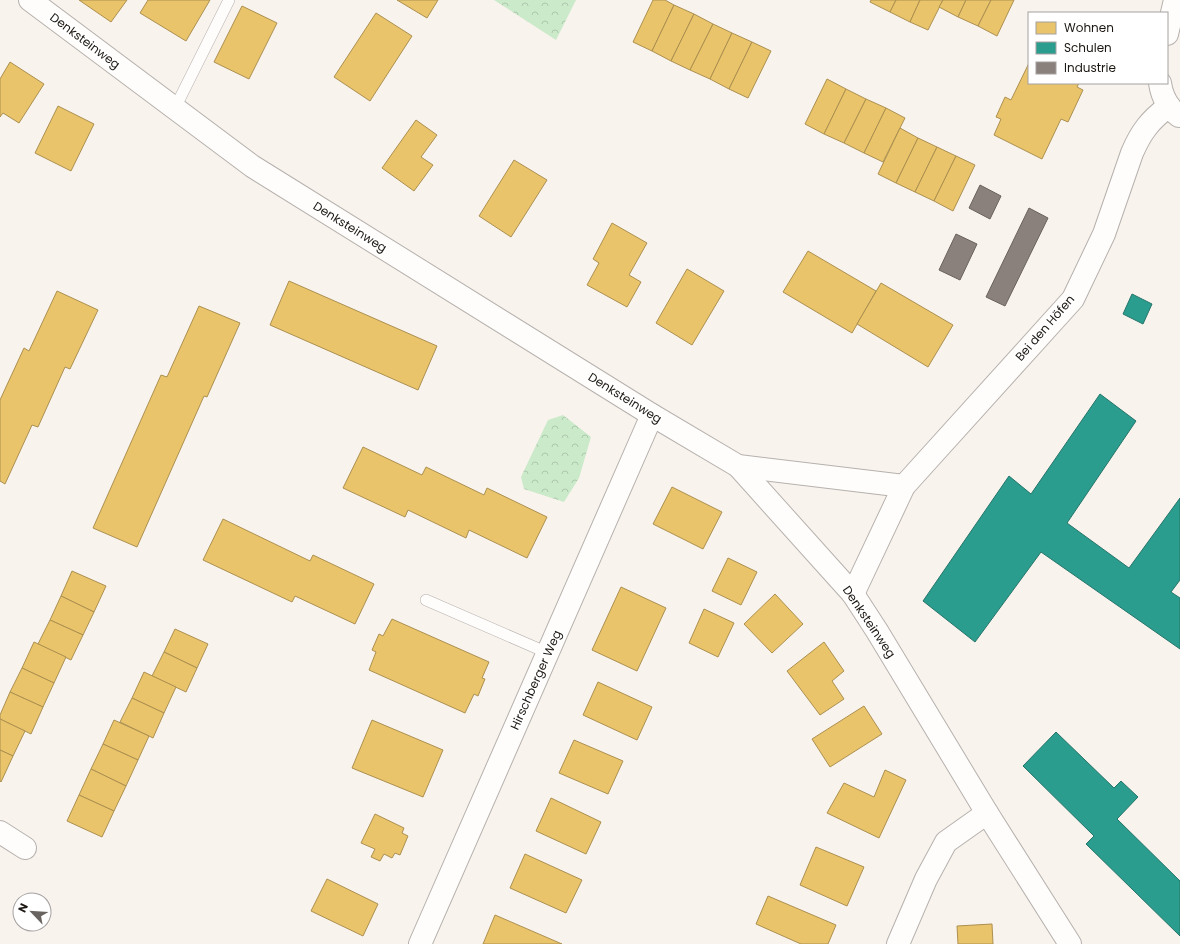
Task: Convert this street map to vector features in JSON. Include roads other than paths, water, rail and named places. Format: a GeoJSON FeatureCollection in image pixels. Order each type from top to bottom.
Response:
{"type":"FeatureCollection","features":[{"type":"Feature","properties":{"kind":"street","name":"Denksteinweg"},"geometry":{"type":"LineString","coordinates":[[30,0],[252,166],[652,415],[738,466],[853,594],[877,631],[987,814],[1070,944]]}},
{"type":"Feature","properties":{"kind":"street"},"geometry":{"type":"LineString","coordinates":[[1168,30],[1175,0]]}},
{"type":"Feature","properties":{"kind":"street","name":"Bei den Höfen"},"geometry":{"type":"LineString","coordinates":[[853,594],[904,486],[1073,299],[1104,234],[1136,142],[1151,120],[1174,112],[1162,92],[1160,84]]}},
{"type":"Feature","properties":{"kind":"street","name":"Hirschberger Weg"},"geometry":{"type":"LineString","coordinates":[[420,944],[652,415]]}},
{"type":"Feature","properties":{"kind":"street"},"geometry":{"type":"LineString","coordinates":[[738,466],[904,486]]}},
{"type":"Feature","properties":{"kind":"street"},"geometry":{"type":"LineString","coordinates":[[898,944],[926,879],[946,842],[987,814]]}},
{"type":"Feature","properties":{"kind":"street"},"geometry":{"type":"LineString","coordinates":[[0,832],[25,848]]}},
{"type":"Feature","properties":{"kind":"lane"},"geometry":{"type":"LineString","coordinates":[[175,108],[229,0]]}},
{"type":"Feature","properties":{"kind":"lane"},"geometry":{"type":"LineString","coordinates":[[426,600],[548,653]]}}]}
